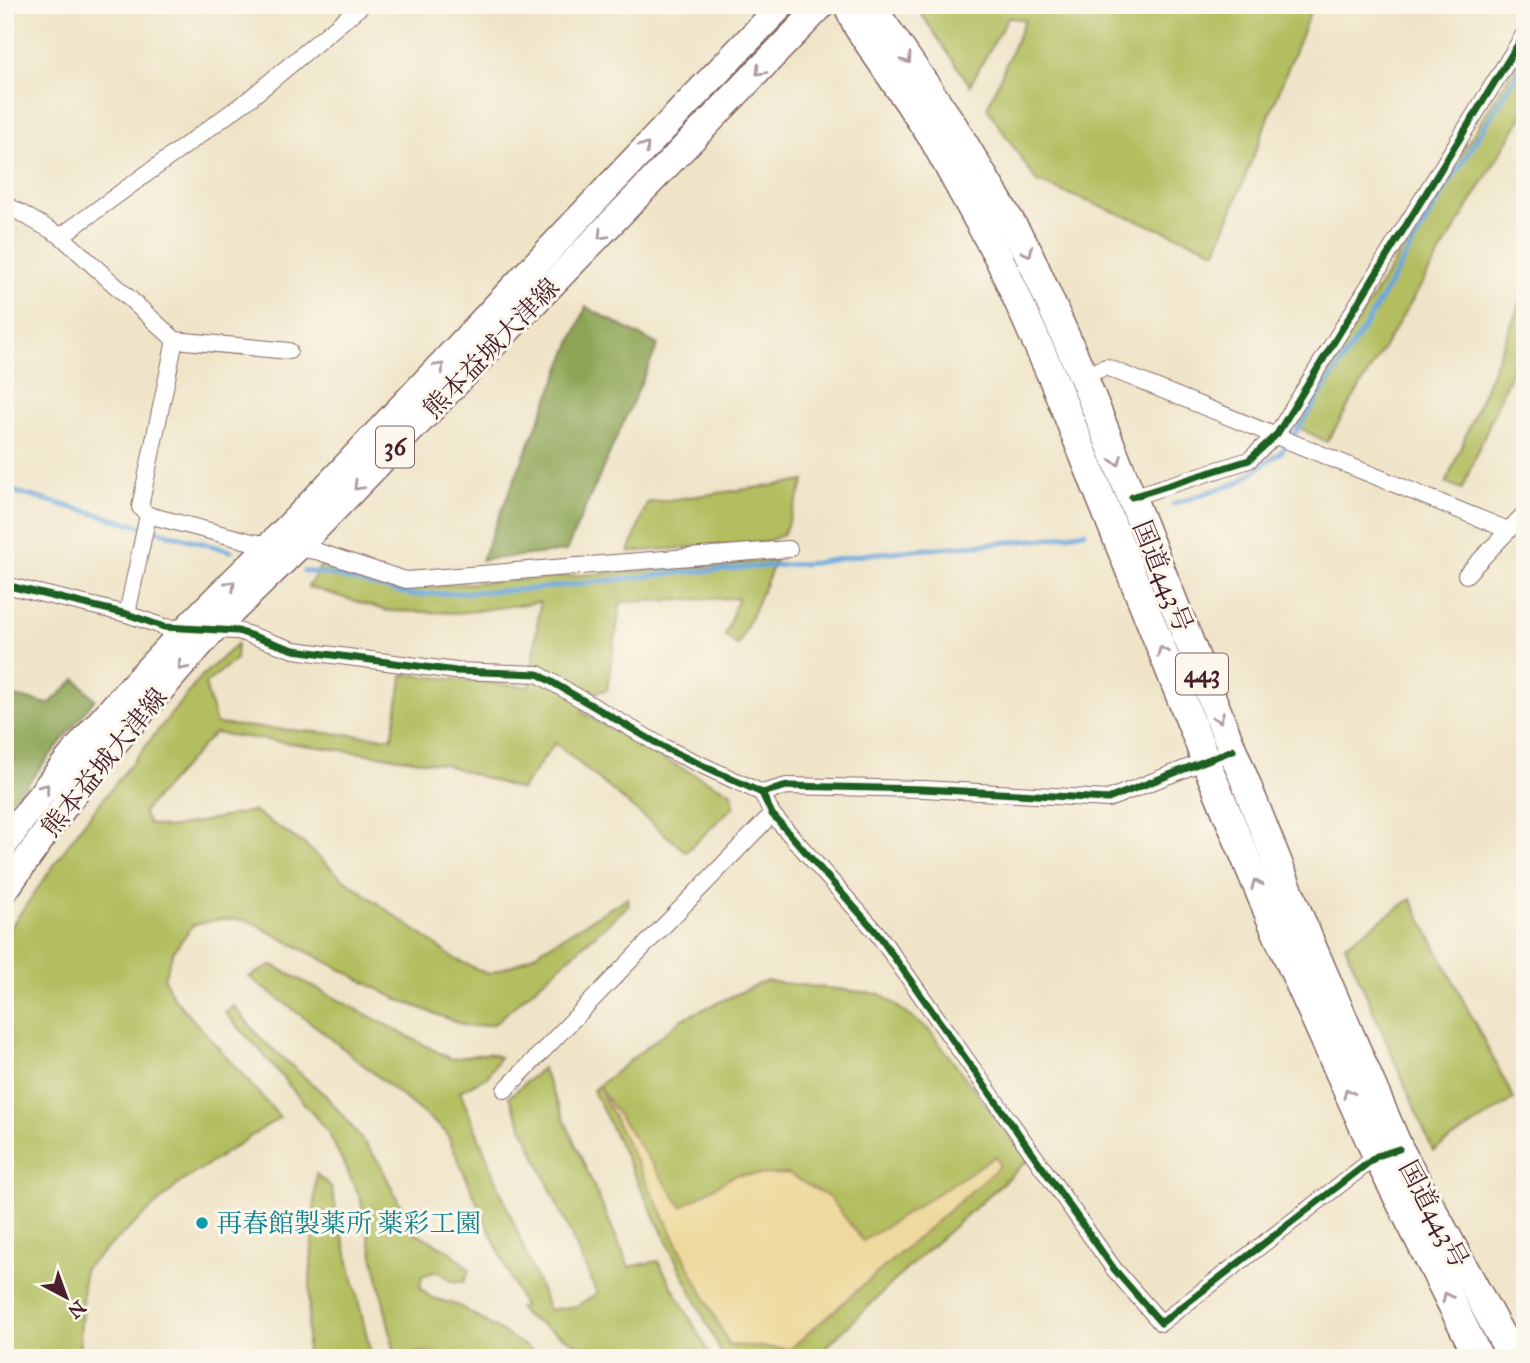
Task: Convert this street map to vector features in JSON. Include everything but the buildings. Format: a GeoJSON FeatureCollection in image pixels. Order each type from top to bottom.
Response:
{"type":"FeatureCollection","features":[{"type":"Feature","properties":{"kind":"highway","name":"国道443号"},"geometry":{"type":"LineString","coordinates":[[848,5],[858,27],[952,169],[999,258],[1054,381],[1276,931],[1388,1152],[1479,1358]]}},
{"type":"Feature","properties":{"kind":"highway","name":"国道443号"},"geometry":{"type":"LineString","coordinates":[[866,5],[875,12],[953,124],[1027,250],[1083,376],[1132,497],[1301,921],[1388,1152],[1513,1358]]}},
{"type":"Feature","properties":{"kind":"main road","name":"熊本益城大津線"},"geometry":{"type":"LineString","coordinates":[[5,890],[66,804],[106,754],[285,547],[634,158],[782,5]]}},
{"type":"Feature","properties":{"kind":"main road","name":"熊本益城大津線"},"geometry":{"type":"LineString","coordinates":[[5,844],[37,797],[83,741],[186,629],[285,547],[822,5]]}},
{"type":"Feature","properties":{"kind":"street"},"geometry":{"type":"LineString","coordinates":[[61,236],[248,100],[362,5]]}},
{"type":"Feature","properties":{"kind":"street"},"geometry":{"type":"LineString","coordinates":[[1132,497],[1249,460],[1280,435],[1525,33]]}},
{"type":"Feature","properties":{"kind":"street"},"geometry":{"type":"LineString","coordinates":[[5,204],[61,236],[175,340],[289,351]]}},
{"type":"Feature","properties":{"kind":"street"},"geometry":{"type":"LineString","coordinates":[[175,340],[140,507],[148,518],[252,542],[316,551],[406,580],[789,549]]}},
{"type":"Feature","properties":{"kind":"street"},"geometry":{"type":"LineString","coordinates":[[1083,376],[1106,367],[1280,435],[1508,530]]}},
{"type":"Feature","properties":{"kind":"street"},"geometry":{"type":"LineString","coordinates":[[1466,575],[1525,513]]}},
{"type":"Feature","properties":{"kind":"street"},"geometry":{"type":"LineString","coordinates":[[127,614],[148,518]]}},
{"type":"Feature","properties":{"kind":"street"},"geometry":{"type":"LineString","coordinates":[[5,585],[127,614],[164,627],[237,631],[294,650],[456,671],[538,674],[665,748],[762,793],[772,814],[877,933],[1114,1269],[1161,1323],[1388,1152]]}},
{"type":"Feature","properties":{"kind":"street"},"geometry":{"type":"LineString","coordinates":[[762,793],[788,786],[923,789],[1108,799],[1233,750]]}},
{"type":"Feature","properties":{"kind":"street"},"geometry":{"type":"LineString","coordinates":[[505,1090],[772,814]]}},
{"type":"Feature","properties":{"kind":"green space"},"geometry":{"type":"Polygon","coordinates":[[[915,5],[1313,5],[1216,251],[1037,182],[987,108],[1025,20],[1008,17],[970,85],[915,5]]]}},
{"type":"Feature","properties":{"kind":"green space"},"geometry":{"type":"Polygon","coordinates":[[[1525,50],[1525,112],[1327,442],[1294,425],[1525,50]]]}},
{"type":"Feature","properties":{"kind":"green space"},"geometry":{"type":"Polygon","coordinates":[[[1525,292],[1525,339],[1462,489],[1446,483],[1525,292]]]}},
{"type":"Feature","properties":{"kind":"green space"},"geometry":{"type":"Polygon","coordinates":[[[586,307],[658,345],[566,551],[481,560],[586,307]]]}},
{"type":"Feature","properties":{"kind":"green space"},"geometry":{"type":"Polygon","coordinates":[[[805,481],[783,535],[766,542],[629,552],[647,503],[805,481]]]}},
{"type":"Feature","properties":{"kind":"green space"},"geometry":{"type":"Polygon","coordinates":[[[776,560],[738,646],[725,636],[738,598],[621,602],[607,690],[587,694],[582,712],[657,756],[732,793],[734,806],[686,852],[555,743],[521,790],[443,764],[214,733],[143,812],[149,824],[169,828],[253,811],[303,843],[340,876],[455,959],[488,974],[521,962],[627,898],[629,905],[494,1024],[469,1027],[397,999],[247,920],[221,919],[193,925],[173,952],[164,978],[173,997],[280,1117],[180,1183],[84,1269],[79,1358],[5,1358],[5,935],[82,825],[201,677],[237,644],[236,659],[205,684],[216,724],[392,738],[403,674],[530,687],[540,602],[459,613],[388,611],[308,587],[323,562],[409,588],[776,560]]]}},
{"type":"Feature","properties":{"kind":"green space"},"geometry":{"type":"Polygon","coordinates":[[[76,679],[95,699],[5,812],[5,694],[49,704],[76,679]]]}},
{"type":"Feature","properties":{"kind":"green space"},"geometry":{"type":"Polygon","coordinates":[[[1411,899],[1514,1099],[1433,1151],[1345,945],[1411,899]]]}},
{"type":"Feature","properties":{"kind":"green space"},"geometry":{"type":"Polygon","coordinates":[[[272,965],[451,1059],[489,1053],[500,1057],[487,1077],[460,1091],[549,1310],[577,1306],[597,1293],[509,1097],[542,1068],[629,1267],[658,1261],[712,1358],[602,1358],[527,1317],[518,1308],[523,1306],[446,1132],[318,1028],[249,977],[272,965]]]}},
{"type":"Feature","properties":{"kind":"green space"},"geometry":{"type":"Polygon","coordinates":[[[765,981],[880,994],[929,1030],[1028,1160],[912,1264],[815,1358],[723,1357],[593,1090],[682,1019],[765,981]]]}},
{"type":"Feature","properties":{"kind":"green space"},"geometry":{"type":"Polygon","coordinates":[[[233,1005],[261,1039],[326,1096],[352,1127],[379,1162],[413,1231],[451,1252],[470,1270],[464,1282],[452,1281],[437,1271],[422,1276],[420,1288],[430,1297],[459,1306],[545,1358],[454,1358],[421,1352],[396,1358],[360,1197],[328,1132],[225,1013],[233,1005]]]}},
{"type":"Feature","properties":{"kind":"green space"},"geometry":{"type":"Polygon","coordinates":[[[316,1174],[331,1187],[372,1358],[306,1358],[316,1174]]]}},
{"type":"Feature","properties":{"kind":"sand"},"geometry":{"type":"Polygon","coordinates":[[[598,1086],[682,1207],[735,1175],[788,1174],[830,1198],[863,1241],[996,1156],[1000,1166],[790,1349],[729,1345],[598,1086]]]}},
{"type":"Feature","properties":{"kind":"waterway"},"geometry":{"type":"LineString","coordinates":[[1173,504],[1239,482],[1281,452],[1364,328],[1525,61]]}},
{"type":"Feature","properties":{"kind":"waterway"},"geometry":{"type":"LineString","coordinates":[[5,489],[231,551]]}},
{"type":"Feature","properties":{"kind":"waterway"},"geometry":{"type":"LineString","coordinates":[[304,571],[333,575],[413,595],[534,589],[675,573],[814,563],[868,554],[1045,539],[1085,532]]}},
{"type":"Feature","properties":{"kind":"cycle path"},"geometry":{"type":"LineString","coordinates":[[1132,497],[1249,460],[1277,434],[1525,33]]}},
{"type":"Feature","properties":{"kind":"cycle path"},"geometry":{"type":"LineString","coordinates":[[5,585],[127,614],[164,627],[238,631],[294,650],[456,671],[538,674],[665,748],[762,793],[787,786],[923,789],[1108,799],[1233,750]]}},
{"type":"Feature","properties":{"kind":"cycle path"},"geometry":{"type":"LineString","coordinates":[[762,793],[772,814],[877,933],[1114,1269],[1161,1323],[1377,1156],[1399,1149]]}},
{"type":"Feature","properties":{"kind":"place","name":"再春館製薬所 薬彩工園"},"geometry":{"type":"Point","coordinates":[202,1223]}}]}
